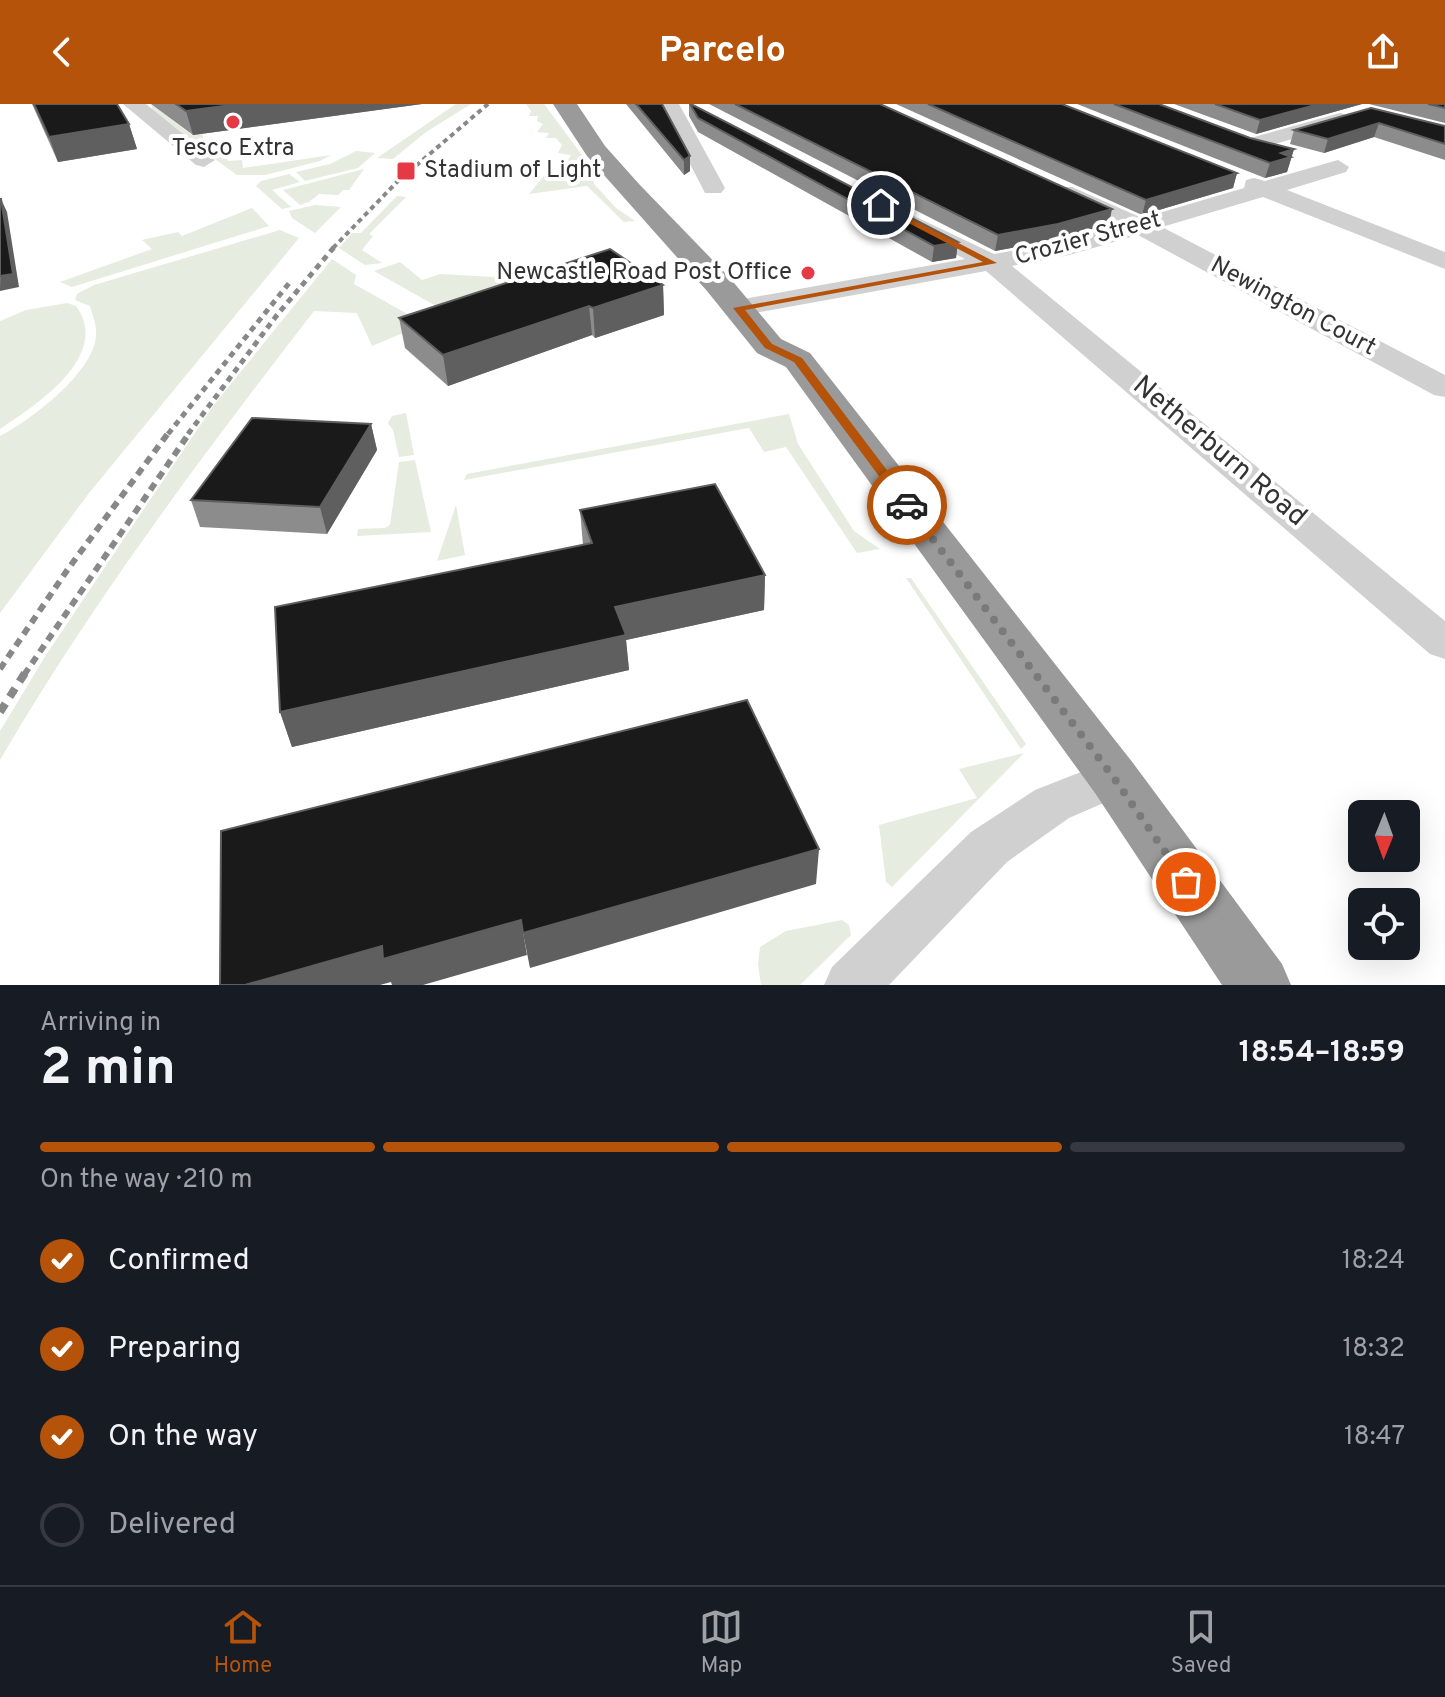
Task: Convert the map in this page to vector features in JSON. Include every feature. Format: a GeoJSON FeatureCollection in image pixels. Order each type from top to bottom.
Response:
{"type":"FeatureCollection","features":[{"type":"Feature","properties":{"kind":"highway"},"geometry":{"type":"LineString","coordinates":[[565,104],[596,151],[769,346],[798,360],[1114,778],[1259,985]]}},
{"type":"Feature","properties":{"kind":"highway"},"geometry":{"type":"LineString","coordinates":[[586,104],[630,161],[730,257],[771,302],[796,335],[798,360]]}},
{"type":"Feature","properties":{"kind":"street"},"geometry":{"type":"LineString","coordinates":[[133,104],[204,160]]}},
{"type":"Feature","properties":{"kind":"street"},"geometry":{"type":"LineString","coordinates":[[669,104],[713,188]]}},
{"type":"Feature","properties":{"kind":"street","name":"Crozier Street"},"geometry":{"type":"LineString","coordinates":[[738,308],[1060,250],[1338,167],[1248,142],[1365,112]]}},
{"type":"Feature","properties":{"kind":"street"},"geometry":{"type":"LineString","coordinates":[[1234,177],[1445,261]]}},
{"type":"Feature","properties":{"kind":"street","name":"Newington Court"},"geometry":{"type":"LineString","coordinates":[[1042,182],[1142,227],[1445,388]]}},
{"type":"Feature","properties":{"kind":"street","name":"Netherburn Road"},"geometry":{"type":"LineString","coordinates":[[895,213],[992,263],[1445,644]]}},
{"type":"Feature","properties":{"kind":"street"},"geometry":{"type":"LineString","coordinates":[[852,985],[989,847],[1052,804],[1114,778]]}},
{"type":"Feature","properties":{"kind":"shaded area"},"geometry":{"type":"Polygon","coordinates":[[[151,104],[192,135],[202,133],[204,142],[219,140],[228,161],[242,160],[243,168],[331,155],[320,161],[265,175],[237,175],[154,115],[151,104]]]}},
{"type":"Feature","properties":{"kind":"shaded area"},"geometry":{"type":"Polygon","coordinates":[[[456,104],[471,104],[426,132],[393,159],[377,158],[456,104]]]}},
{"type":"Feature","properties":{"kind":"shaded area"},"geometry":{"type":"Polygon","coordinates":[[[526,104],[544,104],[591,167],[594,184],[616,208],[635,221],[624,222],[587,186],[529,194],[544,176],[558,177],[571,155],[558,153],[562,145],[556,138],[546,138],[549,133],[537,132],[543,124],[537,121],[538,116],[529,116],[531,111],[526,104]]]}},
{"type":"Feature","properties":{"kind":"shaded area"},"geometry":{"type":"Polygon","coordinates":[[[356,151],[375,153],[358,168],[305,181],[296,172],[330,164],[356,151]]]}},
{"type":"Feature","properties":{"kind":"shaded area"},"geometry":{"type":"Polygon","coordinates":[[[364,169],[349,190],[343,190],[338,195],[319,194],[300,205],[283,190],[364,169]]]}},
{"type":"Feature","properties":{"kind":"shaded area"},"geometry":{"type":"Polygon","coordinates":[[[289,174],[300,182],[272,190],[291,207],[282,209],[256,186],[261,181],[289,174]]]}},
{"type":"Feature","properties":{"kind":"shaded area"},"geometry":{"type":"Polygon","coordinates":[[[397,196],[406,197],[369,234],[373,236],[362,250],[382,263],[365,265],[339,248],[352,233],[361,233],[397,196]]]}},
{"type":"Feature","properties":{"kind":"shaded area"},"geometry":{"type":"Polygon","coordinates":[[[315,205],[341,207],[315,233],[292,218],[289,211],[315,205]]]}},
{"type":"Feature","properties":{"kind":"shaded area"},"geometry":{"type":"Polygon","coordinates":[[[252,208],[269,226],[72,287],[60,282],[152,249],[142,240],[178,232],[182,236],[252,208]]]}},
{"type":"Feature","properties":{"kind":"shaded area"},"geometry":{"type":"Polygon","coordinates":[[[280,230],[299,238],[89,493],[0,613],[0,436],[44,406],[75,377],[86,361],[94,346],[96,328],[90,306],[75,300],[77,294],[94,285],[280,230]]]}},
{"type":"Feature","properties":{"kind":"shaded area"},"geometry":{"type":"Polygon","coordinates":[[[332,259],[356,275],[354,284],[418,320],[415,328],[372,346],[357,313],[314,311],[110,587],[0,760],[0,731],[46,655],[213,406],[332,259]]]}},
{"type":"Feature","properties":{"kind":"shaded area"},"geometry":{"type":"Polygon","coordinates":[[[400,262],[422,280],[440,274],[529,279],[436,306],[374,271],[400,262]]]}},
{"type":"Feature","properties":{"kind":"shaded area"},"geometry":{"type":"Polygon","coordinates":[[[67,303],[76,306],[85,325],[84,343],[77,361],[49,393],[0,429],[0,321],[26,310],[67,303]]]}},
{"type":"Feature","properties":{"kind":"shaded area"},"geometry":{"type":"Polygon","coordinates":[[[406,413],[414,455],[399,457],[393,430],[388,423],[392,416],[406,413]]]}},
{"type":"Feature","properties":{"kind":"shaded area"},"geometry":{"type":"Polygon","coordinates":[[[789,414],[798,444],[854,531],[880,549],[857,553],[786,447],[764,452],[749,428],[464,480],[467,474],[789,414]]]}},
{"type":"Feature","properties":{"kind":"shaded area"},"geometry":{"type":"Polygon","coordinates":[[[415,460],[431,532],[357,536],[358,529],[390,525],[399,462],[415,460]]]}},
{"type":"Feature","properties":{"kind":"shaded area"},"geometry":{"type":"Polygon","coordinates":[[[456,505],[465,555],[437,561],[456,505]]]}},
{"type":"Feature","properties":{"kind":"shaded area"},"geometry":{"type":"Polygon","coordinates":[[[906,578],[911,578],[1026,744],[1021,749],[906,578]]]}},
{"type":"Feature","properties":{"kind":"shaded area"},"geometry":{"type":"Polygon","coordinates":[[[1024,753],[892,887],[886,882],[879,825],[977,798],[959,769],[1024,753]]]}},
{"type":"Feature","properties":{"kind":"shaded area"},"geometry":{"type":"Polygon","coordinates":[[[842,920],[849,925],[851,935],[800,985],[761,985],[758,964],[760,947],[786,931],[842,920]]]}},
{"type":"Feature","properties":{"kind":"building"},"geometry":{"type":"Polygon","coordinates":[[[34,104],[117,104],[129,124],[49,137],[34,104]]]}},
{"type":"Feature","properties":{"kind":"building"},"geometry":{"type":"Polygon","coordinates":[[[176,104],[239,104],[186,111],[176,104]]]}},
{"type":"Feature","properties":{"kind":"building"},"geometry":{"type":"Polygon","coordinates":[[[636,104],[662,104],[690,156],[684,160],[636,104]]]}},
{"type":"Feature","properties":{"kind":"building"},"geometry":{"type":"Polygon","coordinates":[[[690,104],[958,242],[934,246],[698,118],[690,104]]]}},
{"type":"Feature","properties":{"kind":"building"},"geometry":{"type":"Polygon","coordinates":[[[735,104],[880,104],[1112,209],[1058,224],[998,235],[735,104]]]}},
{"type":"Feature","properties":{"kind":"building"},"geometry":{"type":"Polygon","coordinates":[[[928,104],[1062,104],[1237,173],[1146,200],[928,104]]]}},
{"type":"Feature","properties":{"kind":"building"},"geometry":{"type":"Polygon","coordinates":[[[1114,104],[1159,104],[1250,138],[1294,149],[1281,153],[1291,157],[1270,163],[1114,104]]]}},
{"type":"Feature","properties":{"kind":"building"},"geometry":{"type":"Polygon","coordinates":[[[1215,104],[1319,104],[1260,120],[1215,104]]]}},
{"type":"Feature","properties":{"kind":"building"},"geometry":{"type":"Polygon","coordinates":[[[1371,108],[1445,126],[1445,144],[1379,123],[1328,139],[1294,130],[1371,108]]]}},
{"type":"Feature","properties":{"kind":"building"},"geometry":{"type":"Polygon","coordinates":[[[0,199],[13,274],[0,276],[0,199]]]}},
{"type":"Feature","properties":{"kind":"building"},"geometry":{"type":"Polygon","coordinates":[[[610,249],[663,285],[593,308],[589,306],[443,355],[399,318],[610,249]]]}},
{"type":"Feature","properties":{"kind":"building"},"geometry":{"type":"Polygon","coordinates":[[[252,418],[371,424],[320,507],[191,500],[252,418]]]}},
{"type":"Feature","properties":{"kind":"building"},"geometry":{"type":"Polygon","coordinates":[[[715,484],[765,575],[615,607],[626,635],[280,712],[275,607],[592,543],[580,510],[715,484]]]}},
{"type":"Feature","properties":{"kind":"building"},"geometry":{"type":"Polygon","coordinates":[[[747,700],[819,849],[523,933],[521,920],[383,959],[382,946],[245,985],[220,985],[221,831],[747,700]]]}},
{"type":"Feature","properties":{"kind":"railway"},"geometry":{"type":"LineString","coordinates":[[333,248],[397,182],[488,104]]}},
{"type":"Feature","properties":{"kind":"railway"},"geometry":{"type":"LineString","coordinates":[[188,434],[277,315],[335,246]]}},
{"type":"Feature","properties":{"kind":"railway"},"geometry":{"type":"LineString","coordinates":[[168,434],[290,282]]}},
{"type":"Feature","properties":{"kind":"railway"},"geometry":{"type":"LineString","coordinates":[[0,669],[68,569],[169,432]]}},
{"type":"Feature","properties":{"kind":"railway"},"geometry":{"type":"LineString","coordinates":[[24,675],[190,432]]}},
{"type":"Feature","properties":{"kind":"railway"},"geometry":{"type":"LineString","coordinates":[[0,712],[25,673]]}},
{"type":"Feature","properties":{"kind":"way so far"},"geometry":{"type":"LineString","coordinates":[[907,505],[1114,778],[1186,882]]}},
{"type":"Feature","properties":{"kind":"place","name":"Tesco Extra"},"geometry":{"type":"Point","coordinates":[233,122]}},
{"type":"Feature","properties":{"kind":"place","name":"Stadium of Light"},"geometry":{"type":"Point","coordinates":[406,171]}},
{"type":"Feature","properties":{"kind":"place","name":"Newcastle Road Post Office"},"geometry":{"type":"Point","coordinates":[808,273]}},
{"type":"Feature","properties":{"kind":"route"},"geometry":{"type":"LineString","coordinates":[[881,205],[992,263],[738,308],[769,346],[798,360],[907,505]]}}]}
